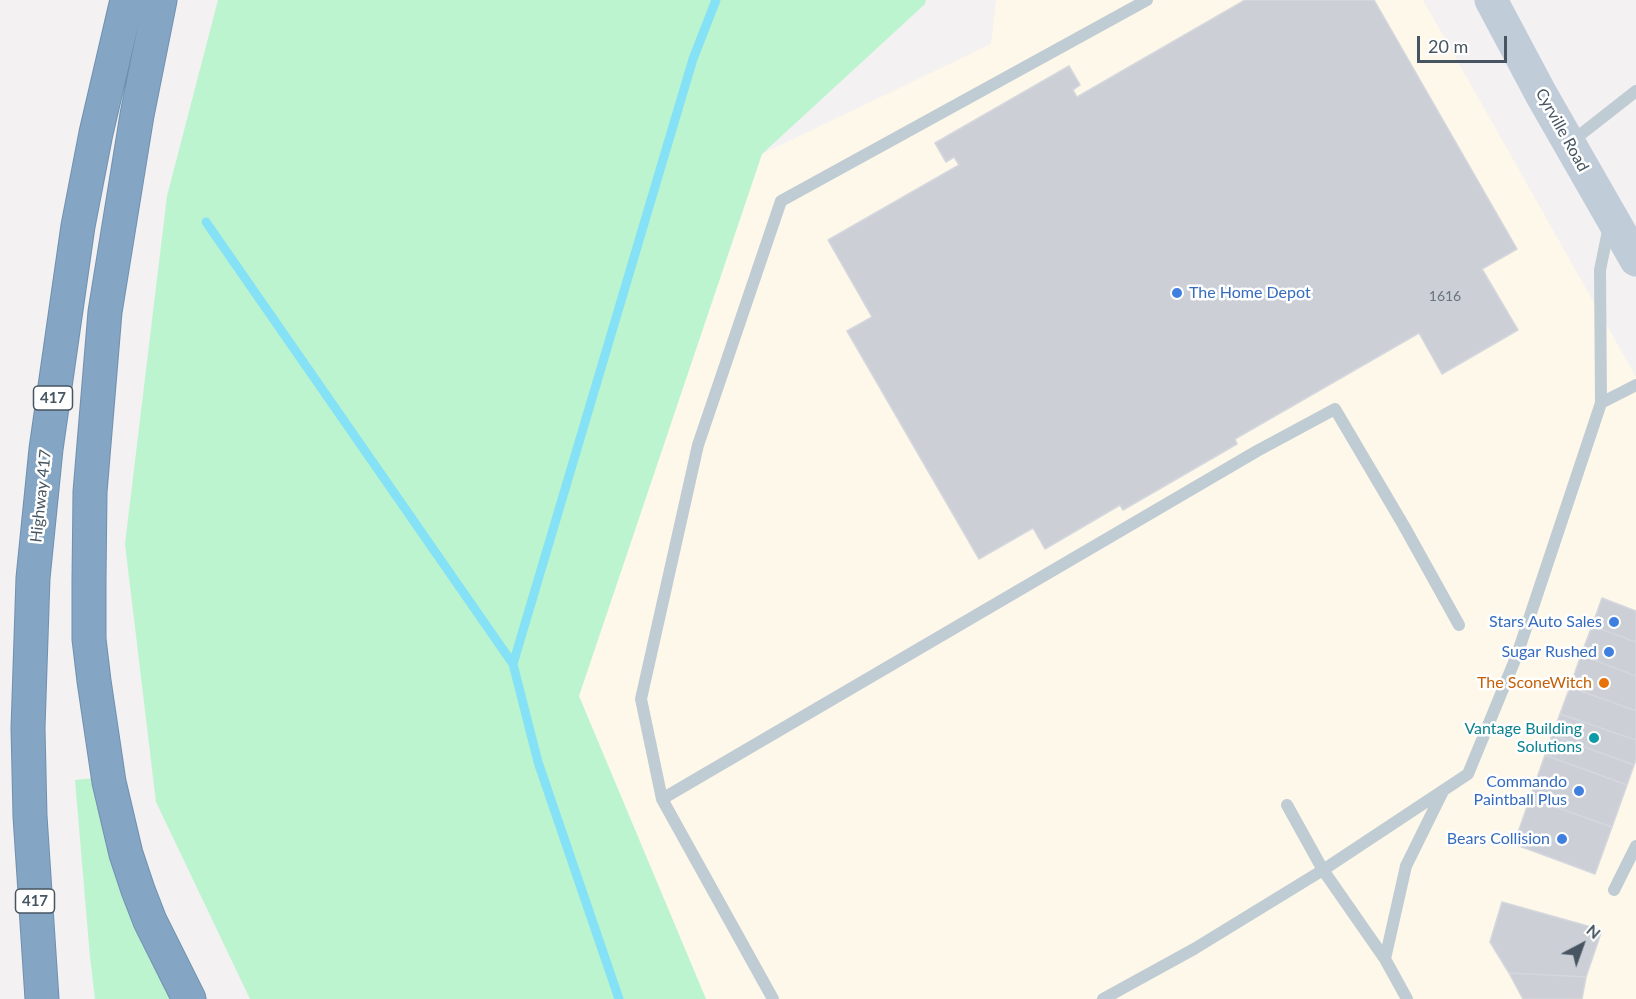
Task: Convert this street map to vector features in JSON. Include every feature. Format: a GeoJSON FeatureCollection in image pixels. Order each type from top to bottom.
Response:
{"type":"FeatureCollection","features":[{"type":"Feature","properties":{"kind":"highway","name":"Highway 417"},"geometry":{"type":"LineString","coordinates":[[42,999],[30,816],[28,728],[33,579],[46,449],[78,226],[96,133],[127,0]]}},
{"type":"Feature","properties":{"kind":"highway"},"geometry":{"type":"LineString","coordinates":[[160,0],[137,115],[105,312],[90,492],[89,639],[109,782],[126,854],[150,921],[189,999]]}},
{"type":"Feature","properties":{"kind":"main road","name":"Cyrville Road"},"geometry":{"type":"LineString","coordinates":[[1491,0],[1636,260]]}},
{"type":"Feature","properties":{"kind":"lane"},"geometry":{"type":"LineString","coordinates":[[773,999],[662,799],[641,699],[698,445],[781,201],[1147,0]]}},
{"type":"Feature","properties":{"kind":"lane"},"geometry":{"type":"LineString","coordinates":[[1570,143],[1636,91]]}},
{"type":"Feature","properties":{"kind":"lane"},"geometry":{"type":"LineString","coordinates":[[1103,999],[1194,949],[1323,870],[1468,774],[1517,655],[1601,403],[1600,270],[1610,217]]}},
{"type":"Feature","properties":{"kind":"lane"},"geometry":{"type":"LineString","coordinates":[[1601,403],[1636,385]]}},
{"type":"Feature","properties":{"kind":"lane"},"geometry":{"type":"LineString","coordinates":[[662,799],[1257,451],[1335,409],[1459,625]]}},
{"type":"Feature","properties":{"kind":"lane"},"geometry":{"type":"LineString","coordinates":[[1385,959],[1406,866],[1443,790]]}},
{"type":"Feature","properties":{"kind":"lane"},"geometry":{"type":"LineString","coordinates":[[1287,805],[1323,870],[1385,959],[1407,999]]}},
{"type":"Feature","properties":{"kind":"lane"},"geometry":{"type":"LineString","coordinates":[[1614,890],[1636,846]]}},
{"type":"Feature","properties":{"kind":"shaded area"},"geometry":{"type":"Polygon","coordinates":[[[996,0],[1423,0],[1636,377],[1636,999],[706,999],[579,696],[762,154],[991,44],[996,0]]]}},
{"type":"Feature","properties":{"kind":"green space"},"geometry":{"type":"Polygon","coordinates":[[[218,0],[926,0],[925,4],[762,154],[579,696],[706,999],[250,999],[156,802],[125,544],[167,196],[218,0]]]}},
{"type":"Feature","properties":{"kind":"green space"},"geometry":{"type":"Polygon","coordinates":[[[94,778],[113,858],[170,999],[95,999],[75,780],[94,778]]]}},
{"type":"Feature","properties":{"kind":"building","name":"The Home Depot"},"geometry":{"type":"Polygon","coordinates":[[[1245,0],[1374,0],[1517,249],[1482,269],[1518,330],[1442,374],[1419,333],[1235,439],[1237,444],[1123,510],[1120,505],[1045,549],[1033,528],[979,559],[847,331],[872,317],[828,240],[959,165],[954,157],[946,162],[935,143],[1069,66],[1080,85],[1073,90],[1077,97],[1245,0]]]}},
{"type":"Feature","properties":{"kind":"building","name":"Stars Auto Sales"},"geometry":{"type":"Polygon","coordinates":[[[1602,598],[1636,611],[1636,642],[1592,626],[1602,598]]]}},
{"type":"Feature","properties":{"kind":"building","name":"Sugar Rushed"},"geometry":{"type":"Polygon","coordinates":[[[1592,626],[1636,642],[1636,676],[1581,655],[1592,626]]]}},
{"type":"Feature","properties":{"kind":"building","name":"The SconeWitch"},"geometry":{"type":"Polygon","coordinates":[[[1581,655],[1636,676],[1636,711],[1570,687],[1581,655]]]}},
{"type":"Feature","properties":{"kind":"building"},"geometry":{"type":"Polygon","coordinates":[[[1570,687],[1636,711],[1636,740],[1560,714],[1570,687]]]}},
{"type":"Feature","properties":{"kind":"building","name":"Vantage Building Solutions"},"geometry":{"type":"Polygon","coordinates":[[[1560,714],[1636,740],[1634,765],[1552,735],[1560,714]]]}},
{"type":"Feature","properties":{"kind":"building"},"geometry":{"type":"Polygon","coordinates":[[[1552,735],[1634,765],[1627,785],[1545,755],[1552,735]]]}},
{"type":"Feature","properties":{"kind":"building","name":"Commando Paintball Plus"},"geometry":{"type":"Polygon","coordinates":[[[1545,755],[1627,785],[1612,827],[1530,798],[1545,755]]]}},
{"type":"Feature","properties":{"kind":"building","name":"Bears Collision"},"geometry":{"type":"Polygon","coordinates":[[[1530,798],[1612,827],[1595,874],[1514,844],[1530,798]]]}},
{"type":"Feature","properties":{"kind":"building"},"geometry":{"type":"Polygon","coordinates":[[[1502,902],[1602,930],[1586,977],[1509,973],[1490,942],[1502,902]]]}},
{"type":"Feature","properties":{"kind":"building"},"geometry":{"type":"Polygon","coordinates":[[[1509,973],[1586,977],[1582,999],[1523,999],[1509,973]]]}},
{"type":"Feature","properties":{"kind":"waterway"},"geometry":{"type":"LineString","coordinates":[[619,999],[538,762],[513,664],[693,59],[716,0]]}},
{"type":"Feature","properties":{"kind":"waterway"},"geometry":{"type":"LineString","coordinates":[[206,222],[513,664]]}},
{"type":"Feature","properties":{"kind":"place","name":"The Home Depot"},"geometry":{"type":"Point","coordinates":[1177,293]}},
{"type":"Feature","properties":{"kind":"place","name":"Stars Auto Sales"},"geometry":{"type":"Point","coordinates":[1614,622]}},
{"type":"Feature","properties":{"kind":"place","name":"Sugar Rushed"},"geometry":{"type":"Point","coordinates":[1609,652]}},
{"type":"Feature","properties":{"kind":"place","name":"The SconeWitch"},"geometry":{"type":"Point","coordinates":[1604,683]}},
{"type":"Feature","properties":{"kind":"place","name":"Vantage Building Solutions"},"geometry":{"type":"Point","coordinates":[1594,738]}},
{"type":"Feature","properties":{"kind":"place","name":"Commando Paintball Plus"},"geometry":{"type":"Point","coordinates":[1579,791]}},
{"type":"Feature","properties":{"kind":"place","name":"Bears Collision"},"geometry":{"type":"Point","coordinates":[1562,839]}}]}
